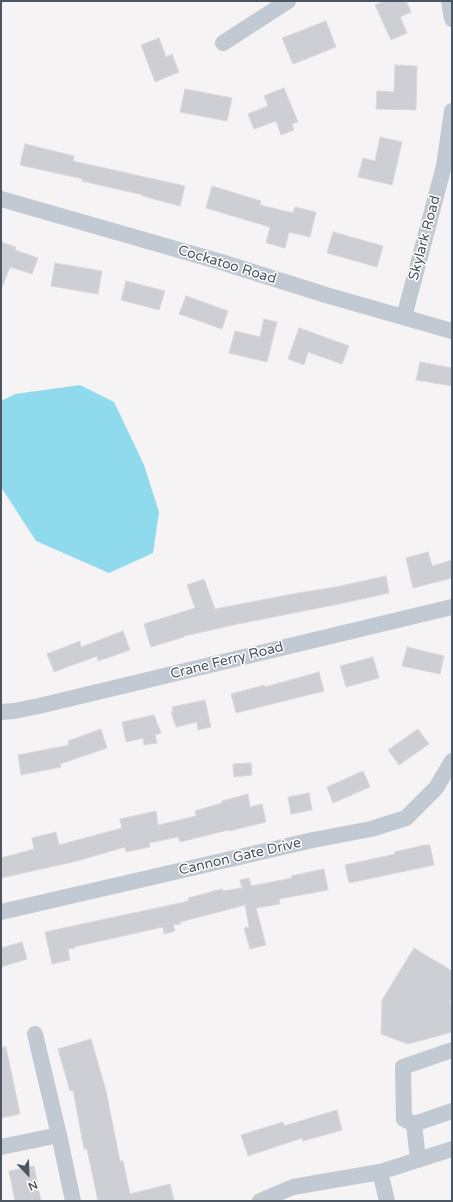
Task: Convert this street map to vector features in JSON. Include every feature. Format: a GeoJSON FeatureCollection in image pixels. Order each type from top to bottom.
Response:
{"type":"FeatureCollection","features":[{"type":"Feature","properties":{"kind":"street"},"geometry":{"type":"LineString","coordinates":[[223,43],[288,1]]}},
{"type":"Feature","properties":{"kind":"street"},"geometry":{"type":"LineString","coordinates":[[448,1],[452,19]]}},
{"type":"Feature","properties":{"kind":"street","name":"Skylark Road"},"geometry":{"type":"LineString","coordinates":[[404,317],[444,166],[452,111]]}},
{"type":"Feature","properties":{"kind":"street","name":"Cockatoo Road"},"geometry":{"type":"LineString","coordinates":[[1,199],[221,262],[326,295],[452,331]]}},
{"type":"Feature","properties":{"kind":"street","name":"Crane Ferry Road"},"geometry":{"type":"LineString","coordinates":[[1,712],[14,712],[40,706],[452,607]]}},
{"type":"Feature","properties":{"kind":"street","name":"Cannon Gate Drive"},"geometry":{"type":"LineString","coordinates":[[1,912],[313,840],[371,830],[406,818],[436,788],[452,761]]}},
{"type":"Feature","properties":{"kind":"street"},"geometry":{"type":"LineString","coordinates":[[35,1034],[73,1201]]}},
{"type":"Feature","properties":{"kind":"street"},"geometry":{"type":"LineString","coordinates":[[452,1050],[403,1067],[404,1119],[414,1124],[452,1111]]}},
{"type":"Feature","properties":{"kind":"street"},"geometry":{"type":"LineString","coordinates":[[414,1124],[418,1160]]}},
{"type":"Feature","properties":{"kind":"street"},"geometry":{"type":"LineString","coordinates":[[1,1147],[59,1135]]}},
{"type":"Feature","properties":{"kind":"street"},"geometry":{"type":"LineString","coordinates":[[260,1201],[293,1187],[380,1172],[452,1149]]}},
{"type":"Feature","properties":{"kind":"street"},"geometry":{"type":"LineString","coordinates":[[380,1172],[387,1201]]}},
{"type":"Feature","properties":{"kind":"water"},"geometry":{"type":"Polygon","coordinates":[[[80,385],[114,402],[144,465],[159,512],[153,553],[109,573],[36,541],[1,487],[1,401],[15,394],[80,385]]]}},
{"type":"Feature","properties":{"kind":"building"},"geometry":{"type":"Polygon","coordinates":[[[385,1],[406,1],[411,12],[400,17],[407,33],[391,40],[375,5],[385,1]]]}},
{"type":"Feature","properties":{"kind":"building"},"geometry":{"type":"Polygon","coordinates":[[[326,21],[336,47],[293,64],[282,38],[326,21]]]}},
{"type":"Feature","properties":{"kind":"building"},"geometry":{"type":"Polygon","coordinates":[[[159,38],[166,57],[172,54],[179,72],[155,82],[141,45],[159,38]]]}},
{"type":"Feature","properties":{"kind":"building"},"geometry":{"type":"Polygon","coordinates":[[[395,65],[417,66],[416,110],[376,109],[377,91],[394,92],[395,65]]]}},
{"type":"Feature","properties":{"kind":"building"},"geometry":{"type":"Polygon","coordinates":[[[284,88],[298,122],[292,124],[294,130],[281,135],[276,121],[254,129],[248,114],[268,106],[264,96],[284,88]]]}},
{"type":"Feature","properties":{"kind":"building"},"geometry":{"type":"Polygon","coordinates":[[[185,89],[232,98],[227,121],[180,112],[185,89]]]}},
{"type":"Feature","properties":{"kind":"building"},"geometry":{"type":"Polygon","coordinates":[[[380,137],[402,142],[392,185],[358,177],[363,158],[375,161],[380,137]]]}},
{"type":"Feature","properties":{"kind":"building"},"geometry":{"type":"Polygon","coordinates":[[[25,144],[74,156],[73,161],[185,186],[180,206],[143,195],[82,181],[83,179],[20,165],[25,144]]]}},
{"type":"Feature","properties":{"kind":"building"},"geometry":{"type":"Polygon","coordinates":[[[212,186],[261,201],[260,205],[293,213],[295,207],[316,212],[310,237],[289,232],[285,248],[266,243],[270,227],[206,208],[212,186]]]}},
{"type":"Feature","properties":{"kind":"building"},"geometry":{"type":"Polygon","coordinates":[[[333,232],[383,246],[377,267],[327,253],[333,232]]]}},
{"type":"Feature","properties":{"kind":"building"},"geometry":{"type":"Polygon","coordinates":[[[1,242],[16,247],[15,250],[38,258],[32,274],[10,267],[2,287],[1,287],[1,242]]]}},
{"type":"Feature","properties":{"kind":"building"},"geometry":{"type":"Polygon","coordinates":[[[55,263],[102,271],[98,294],[51,286],[55,263]]]}},
{"type":"Feature","properties":{"kind":"building"},"geometry":{"type":"Polygon","coordinates":[[[126,281],[165,291],[159,310],[121,300],[126,281]]]}},
{"type":"Feature","properties":{"kind":"building"},"geometry":{"type":"Polygon","coordinates":[[[186,296],[228,311],[222,329],[179,314],[186,296]]]}},
{"type":"Feature","properties":{"kind":"building"},"geometry":{"type":"Polygon","coordinates":[[[264,319],[277,322],[267,362],[229,353],[235,331],[260,337],[264,319]]]}},
{"type":"Feature","properties":{"kind":"building"},"geometry":{"type":"Polygon","coordinates":[[[299,328],[349,346],[342,364],[308,352],[304,365],[288,359],[299,328]]]}},
{"type":"Feature","properties":{"kind":"building"},"geometry":{"type":"Polygon","coordinates":[[[420,362],[452,368],[452,386],[416,380],[420,362]]]}},
{"type":"Feature","properties":{"kind":"building"},"geometry":{"type":"Polygon","coordinates":[[[428,552],[432,566],[452,560],[452,578],[413,588],[406,558],[428,552]]]}},
{"type":"Feature","properties":{"kind":"building"},"geometry":{"type":"Polygon","coordinates":[[[386,576],[389,593],[184,636],[151,647],[144,624],[195,608],[187,585],[204,579],[215,609],[336,587],[386,576]]]}},
{"type":"Feature","properties":{"kind":"building"},"geometry":{"type":"Polygon","coordinates":[[[123,631],[130,650],[98,661],[97,656],[54,672],[47,654],[80,641],[81,647],[123,631]]]}},
{"type":"Feature","properties":{"kind":"building"},"geometry":{"type":"Polygon","coordinates":[[[407,647],[444,656],[440,674],[402,666],[407,647]]]}},
{"type":"Feature","properties":{"kind":"building"},"geometry":{"type":"Polygon","coordinates":[[[373,657],[379,678],[346,687],[340,666],[373,657]]]}},
{"type":"Feature","properties":{"kind":"building"},"geometry":{"type":"Polygon","coordinates":[[[319,672],[324,691],[236,713],[231,694],[265,685],[265,687],[319,672]]]}},
{"type":"Feature","properties":{"kind":"building"},"geometry":{"type":"Polygon","coordinates":[[[205,700],[211,727],[198,730],[197,722],[176,727],[171,712],[173,712],[172,707],[205,700]]]}},
{"type":"Feature","properties":{"kind":"building"},"geometry":{"type":"Polygon","coordinates":[[[154,715],[161,733],[155,735],[157,743],[144,745],[143,738],[126,742],[122,722],[154,715]]]}},
{"type":"Feature","properties":{"kind":"building"},"geometry":{"type":"Polygon","coordinates":[[[101,729],[107,748],[60,764],[61,767],[21,775],[18,755],[69,745],[68,741],[101,729]]]}},
{"type":"Feature","properties":{"kind":"building"},"geometry":{"type":"Polygon","coordinates":[[[418,729],[429,744],[399,765],[388,750],[418,729]]]}},
{"type":"Feature","properties":{"kind":"building"},"geometry":{"type":"Polygon","coordinates":[[[251,763],[252,775],[234,777],[233,764],[251,763]]]}},
{"type":"Feature","properties":{"kind":"building"},"geometry":{"type":"Polygon","coordinates":[[[363,771],[370,787],[333,803],[327,787],[363,771]]]}},
{"type":"Feature","properties":{"kind":"building"},"geometry":{"type":"Polygon","coordinates":[[[309,793],[312,810],[291,814],[288,797],[309,793]]]}},
{"type":"Feature","properties":{"kind":"building"},"geometry":{"type":"Polygon","coordinates":[[[248,794],[250,807],[262,804],[266,822],[180,842],[178,837],[149,843],[150,847],[126,852],[125,847],[77,861],[1,878],[1,858],[34,849],[32,838],[56,832],[59,845],[122,828],[120,819],[156,811],[158,825],[196,816],[195,811],[222,803],[222,801],[248,794]]]}},
{"type":"Feature","properties":{"kind":"building"},"geometry":{"type":"Polygon","coordinates":[[[430,845],[434,865],[349,883],[345,865],[395,854],[394,852],[430,845]]]}},
{"type":"Feature","properties":{"kind":"building"},"geometry":{"type":"Polygon","coordinates":[[[324,869],[328,890],[279,899],[280,904],[256,908],[266,945],[250,949],[244,928],[249,927],[245,905],[180,922],[181,924],[173,925],[175,931],[164,934],[163,927],[74,947],[75,948],[68,949],[70,960],[52,964],[45,932],[189,901],[188,898],[222,889],[223,891],[242,888],[240,880],[249,878],[251,886],[292,878],[291,876],[324,869]]]}},
{"type":"Feature","properties":{"kind":"building"},"geometry":{"type":"Polygon","coordinates":[[[22,942],[27,959],[1,967],[1,948],[22,942]]]}},
{"type":"Feature","properties":{"kind":"building"},"geometry":{"type":"Polygon","coordinates":[[[414,948],[452,971],[452,999],[450,1002],[452,1008],[452,1032],[408,1044],[381,1034],[382,1000],[414,948]]]}},
{"type":"Feature","properties":{"kind":"building"},"geometry":{"type":"Polygon","coordinates":[[[91,1039],[106,1091],[120,1161],[123,1161],[130,1194],[170,1184],[174,1201],[98,1201],[87,1149],[84,1149],[73,1090],[70,1091],[58,1049],[91,1039]]]}},
{"type":"Feature","properties":{"kind":"building"},"geometry":{"type":"Polygon","coordinates":[[[1,1047],[6,1047],[20,1114],[1,1118],[1,1047]]]}},
{"type":"Feature","properties":{"kind":"building"},"geometry":{"type":"Polygon","coordinates":[[[337,1110],[342,1130],[303,1141],[302,1138],[248,1156],[241,1135],[283,1122],[284,1126],[337,1110]]]}},
{"type":"Feature","properties":{"kind":"building"},"geometry":{"type":"Polygon","coordinates":[[[34,1166],[41,1201],[15,1201],[9,1171],[34,1166]]]}}]}
